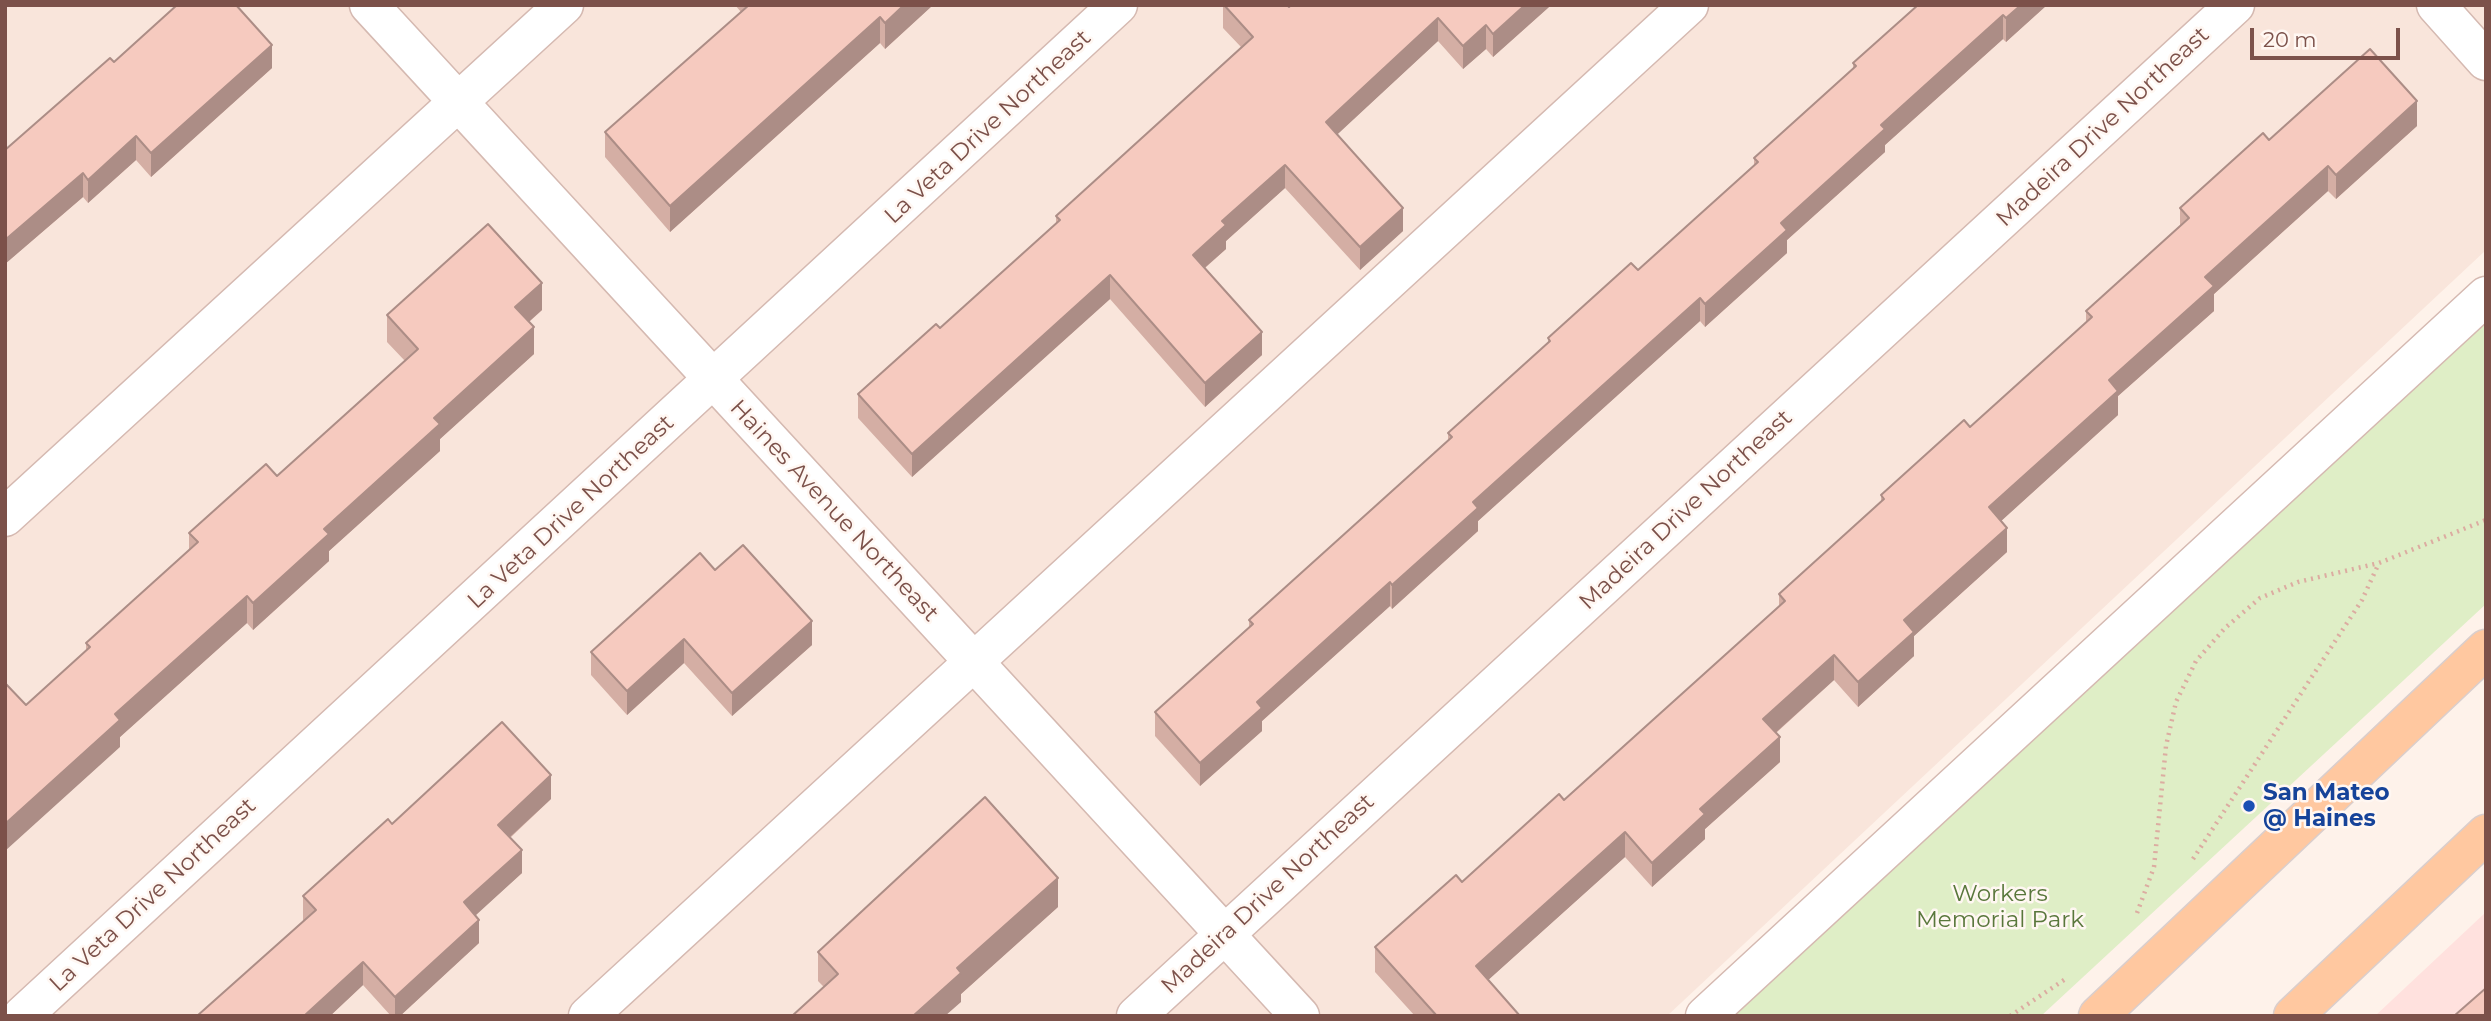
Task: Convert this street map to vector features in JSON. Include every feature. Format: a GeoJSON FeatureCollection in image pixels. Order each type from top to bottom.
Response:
{"type":"FeatureCollection","features":[{"type":"Feature","properties":{"kind":"main road"},"geometry":{"type":"LineString","coordinates":[[2098,1016],[2486,649]]}},
{"type":"Feature","properties":{"kind":"main road"},"geometry":{"type":"LineString","coordinates":[[2292,1016],[2486,834]]}},
{"type":"Feature","properties":{"kind":"street","name":"Haines Avenue Northeast"},"geometry":{"type":"LineString","coordinates":[[369,5],[1300,1016]]}},
{"type":"Feature","properties":{"kind":"street"},"geometry":{"type":"LineString","coordinates":[[5,517],[564,5]]}},
{"type":"Feature","properties":{"kind":"street","name":"La Veta Drive Northeast"},"geometry":{"type":"LineString","coordinates":[[22,1016],[1118,5]]}},
{"type":"Feature","properties":{"kind":"street"},"geometry":{"type":"LineString","coordinates":[[588,1016],[1689,5]]}},
{"type":"Feature","properties":{"kind":"street","name":"Madeira Drive Northeast"},"geometry":{"type":"LineString","coordinates":[[1136,1016],[2235,5]]}},
{"type":"Feature","properties":{"kind":"street"},"geometry":{"type":"LineString","coordinates":[[2435,5],[2486,61]]}},
{"type":"Feature","properties":{"kind":"street"},"geometry":{"type":"LineString","coordinates":[[1705,1016],[2486,296]]}},
{"type":"Feature","properties":{"kind":"path"},"geometry":{"type":"LineString","coordinates":[[2137,913],[2154,867],[2166,747],[2176,702],[2196,662],[2224,628],[2260,598],[2298,582],[2379,563],[2486,520]]}},
{"type":"Feature","properties":{"kind":"path"},"geometry":{"type":"LineString","coordinates":[[2191,863],[2362,600],[2379,563]]}},
{"type":"Feature","properties":{"kind":"path"},"geometry":{"type":"LineString","coordinates":[[2010,1016],[2067,978]]}},
{"type":"Feature","properties":{"kind":"shaded area"},"geometry":{"type":"Polygon","coordinates":[[[5,5],[2486,5],[2486,250],[1667,1016],[5,1016],[5,5]]]}},
{"type":"Feature","properties":{"kind":"shaded area"},"geometry":{"type":"Polygon","coordinates":[[[2486,912],[2486,1016],[2375,1016],[2486,912]]]}},
{"type":"Feature","properties":{"kind":"green space","name":"Workers Memorial Park"},"geometry":{"type":"Polygon","coordinates":[[[2486,316],[2486,604],[2041,1016],[1723,1016],[2486,316]]]}},
{"type":"Feature","properties":{"kind":"building"},"geometry":{"type":"Polygon","coordinates":[[[177,5],[236,5],[272,45],[151,153],[136,136],[88,180],[83,173],[5,240],[5,150],[110,58],[114,62],[177,5]]]}},
{"type":"Feature","properties":{"kind":"building"},"geometry":{"type":"Polygon","coordinates":[[[749,5],[904,5],[885,23],[880,17],[670,206],[605,132],[749,5]]]}},
{"type":"Feature","properties":{"kind":"building"},"geometry":{"type":"Polygon","coordinates":[[[1224,5],[1525,5],[1493,34],[1486,25],[1463,46],[1438,18],[1326,122],[1403,208],[1360,247],[1285,165],[1222,221],[1226,225],[1193,255],[1262,332],[1205,383],[1110,275],[912,454],[858,394],[936,324],[940,328],[1060,220],[1056,216],[1253,37],[1224,5]]]}},
{"type":"Feature","properties":{"kind":"building"},"geometry":{"type":"Polygon","coordinates":[[[1918,5],[2021,5],[2006,18],[2003,15],[1881,125],[1885,129],[1781,223],[1787,230],[1705,304],[1700,298],[1473,502],[1478,508],[1392,585],[1390,582],[1257,702],[1262,708],[1200,763],[1155,712],[1253,624],[1249,620],[1452,437],[1448,433],[1550,341],[1548,338],[1631,263],[1638,270],[1758,162],[1754,158],[1856,66],[1853,63],[1918,5]]]}},
{"type":"Feature","properties":{"kind":"building"},"geometry":{"type":"Polygon","coordinates":[[[2370,49],[2417,101],[2336,175],[2328,166],[2205,277],[2214,286],[2109,380],[2118,391],[1989,507],[2007,528],[1904,620],[1914,632],[1858,682],[1834,655],[1763,719],[1780,737],[1700,809],[1705,814],[1652,863],[1625,832],[1476,966],[1520,1016],[1437,1016],[1375,947],[1456,875],[1462,882],[1559,794],[1564,800],[1785,601],[1779,594],[1884,499],[1881,495],[1964,420],[1970,427],[2092,317],[2086,311],[2189,218],[2180,208],[2263,133],[2269,140],[2370,49]]]}},
{"type":"Feature","properties":{"kind":"building"},"geometry":{"type":"Polygon","coordinates":[[[488,224],[542,283],[515,307],[534,327],[434,418],[440,424],[324,529],[329,534],[253,603],[247,596],[115,714],[120,720],[5,824],[5,683],[26,705],[90,647],[86,643],[198,542],[189,533],[266,464],[277,476],[418,349],[387,315],[488,224]]]}},
{"type":"Feature","properties":{"kind":"building"},"geometry":{"type":"Polygon","coordinates":[[[743,545],[812,621],[732,693],[684,639],[627,691],[591,652],[700,553],[715,570],[743,545]]]}},
{"type":"Feature","properties":{"kind":"building"},"geometry":{"type":"Polygon","coordinates":[[[502,722],[551,775],[498,825],[522,850],[464,902],[479,920],[395,997],[363,962],[304,1016],[197,1016],[316,910],[303,896],[388,819],[392,824],[502,722]]]}},
{"type":"Feature","properties":{"kind":"building"},"geometry":{"type":"Polygon","coordinates":[[[985,797],[1058,878],[957,968],[961,973],[913,1016],[792,1016],[838,974],[818,952],[985,797]]]}},
{"type":"Feature","properties":{"kind":"building"},"geometry":{"type":"Polygon","coordinates":[[[2486,988],[2486,1016],[2454,1016],[2486,988]]]}},
{"type":"Feature","properties":{"kind":"place","name":"San Mateo @ Haines"},"geometry":{"type":"Point","coordinates":[2249,806]}}]}
